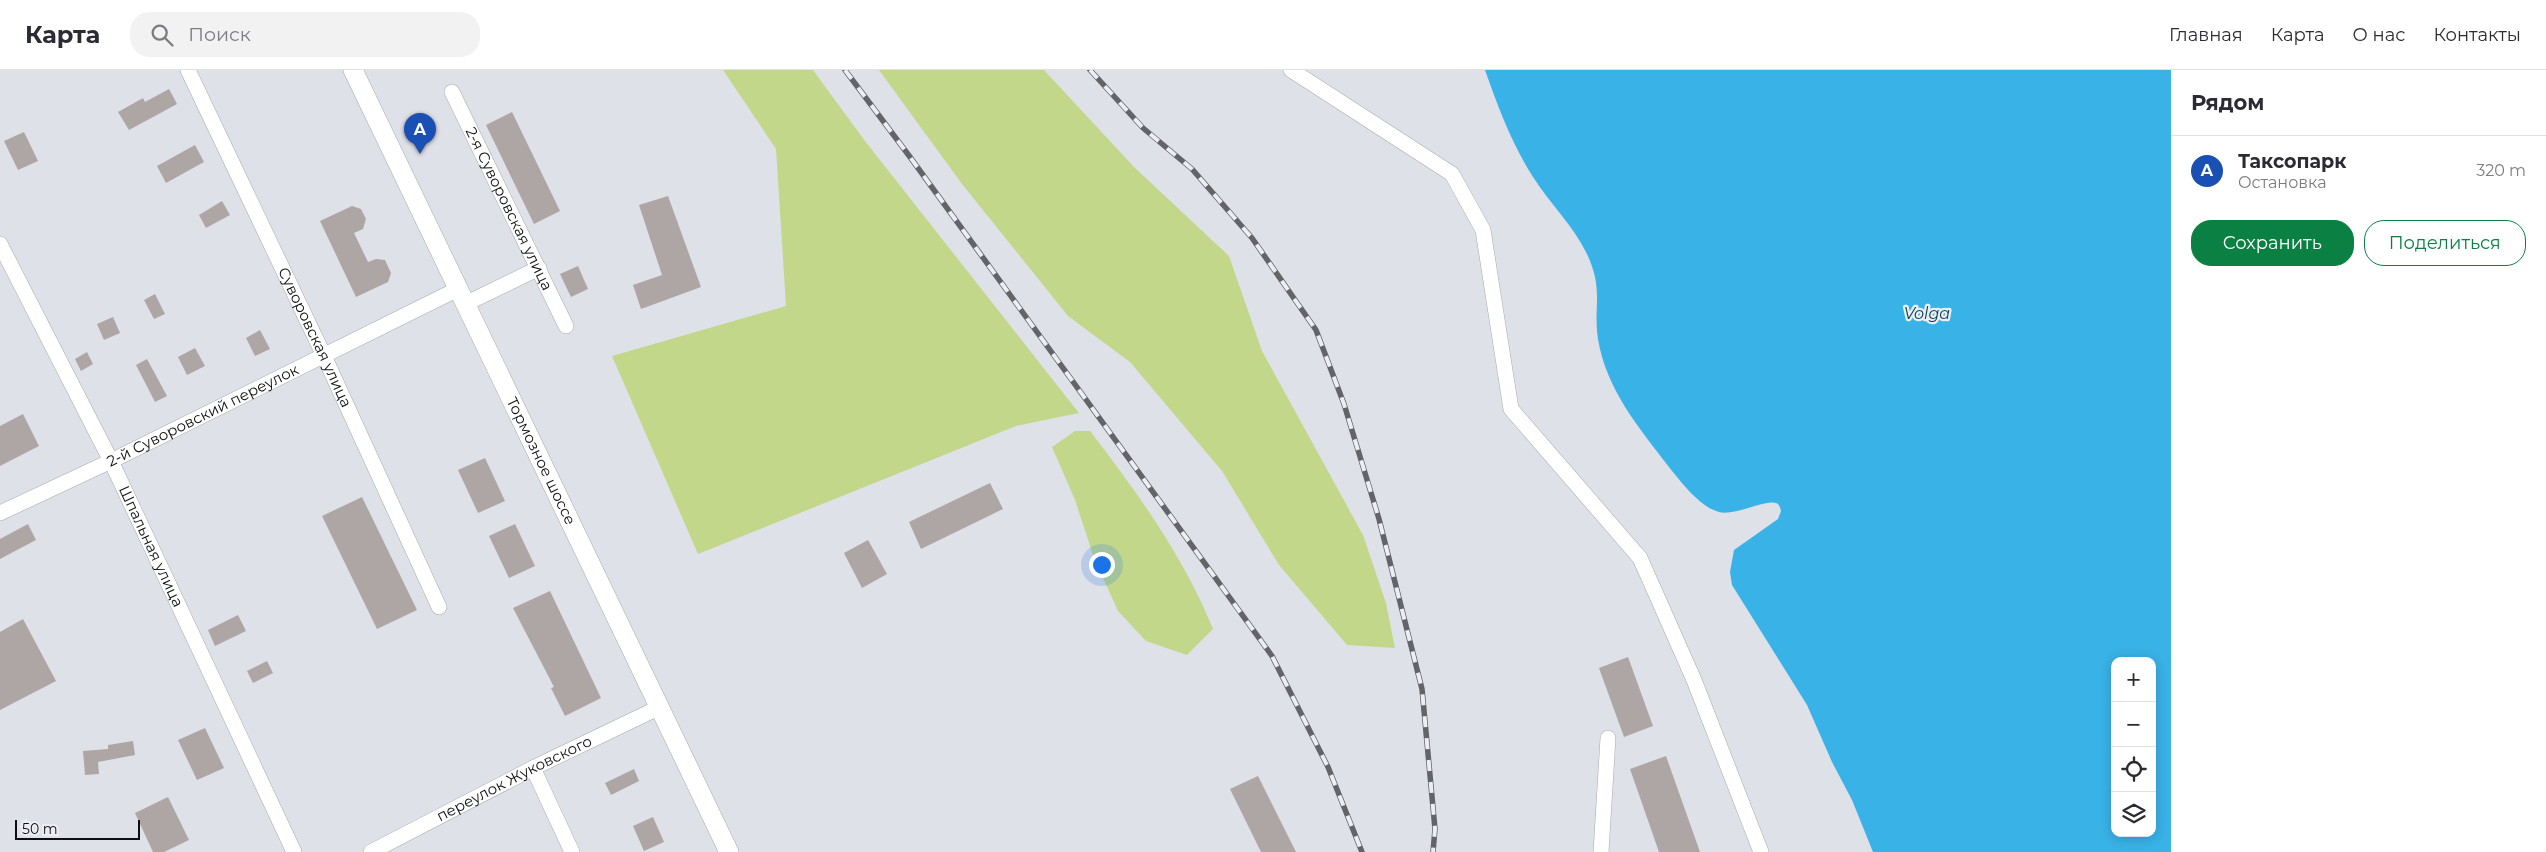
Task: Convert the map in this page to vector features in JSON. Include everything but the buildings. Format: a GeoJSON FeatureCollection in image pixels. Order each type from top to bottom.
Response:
{"type":"FeatureCollection","features":[{"type":"Feature","properties":{"kind":"street","name":"Суворовская улица"},"geometry":{"type":"LineString","coordinates":[[188,70],[324,356],[439,607]]}},
{"type":"Feature","properties":{"kind":"street","name":"Тормозное шоссе"},"geometry":{"type":"LineString","coordinates":[[353,70],[728,852]]}},
{"type":"Feature","properties":{"kind":"street"},"geometry":{"type":"LineString","coordinates":[[1292,70],[1452,174],[1483,230],[1511,409],[1640,558],[1694,680],[1761,852]]}},
{"type":"Feature","properties":{"kind":"street","name":"2-я Суворовская улица"},"geometry":{"type":"LineString","coordinates":[[452,92],[566,326]]}},
{"type":"Feature","properties":{"kind":"street","name":"Шпальная улица"},"geometry":{"type":"LineString","coordinates":[[0,244],[111,461],[294,852]]}},
{"type":"Feature","properties":{"kind":"street","name":"2-й Суворовский переулок"},"geometry":{"type":"LineString","coordinates":[[0,513],[111,461],[324,356],[461,296],[539,268]]}},
{"type":"Feature","properties":{"kind":"street","name":"переулок Жуковского"},"geometry":{"type":"LineString","coordinates":[[371,852],[533,768],[658,708]]}},
{"type":"Feature","properties":{"kind":"street"},"geometry":{"type":"LineString","coordinates":[[1601,852],[1608,738]]}},
{"type":"Feature","properties":{"kind":"street"},"geometry":{"type":"LineString","coordinates":[[533,768],[572,852]]}},
{"type":"Feature","properties":{"kind":"green space"},"geometry":{"type":"Polygon","coordinates":[[[723,70],[813,70],[865,141],[1079,413],[1016,426],[698,554],[612,356],[786,306],[776,149],[723,70]]]}},
{"type":"Feature","properties":{"kind":"green space"},"geometry":{"type":"Polygon","coordinates":[[[879,70],[1044,70],[1134,167],[1229,256],[1262,351],[1363,535],[1386,603],[1395,648],[1347,645],[1279,565],[1222,471],[1130,362],[1068,316],[962,184],[879,70]]]}},
{"type":"Feature","properties":{"kind":"green space"},"geometry":{"type":"Polygon","coordinates":[[[1075,431],[1090,431],[1142,501],[1174,551],[1201,602],[1213,629],[1187,655],[1146,641],[1118,611],[1094,558],[1075,500],[1052,447],[1075,431]]]}},
{"type":"Feature","properties":{"kind":"water","name":"Volga"},"geometry":{"type":"Polygon","coordinates":[[[1485,70],[2171,70],[2171,852],[1873,852],[1852,800],[1832,762],[1807,705],[1732,585],[1730,572],[1734,550],[1778,519],[1781,511],[1779,506],[1776,503],[1770,503],[1725,513],[1705,505],[1685,487],[1635,423],[1608,375],[1602,357],[1597,327],[1597,288],[1587,254],[1525,164],[1506,125],[1485,70]]]}},
{"type":"Feature","properties":{"kind":"railway"},"geometry":{"type":"LineString","coordinates":[[845,70],[1272,656],[1328,767],[1362,852]]}},
{"type":"Feature","properties":{"kind":"railway"},"geometry":{"type":"LineString","coordinates":[[1090,70],[1143,128],[1192,169],[1252,238],[1316,330],[1344,404],[1379,519],[1422,689],[1435,829],[1433,852]]}},
{"type":"Feature","properties":{"kind":"place","name":"Таксопарк"},"geometry":{"type":"Point","coordinates":[420,154]}}]}
